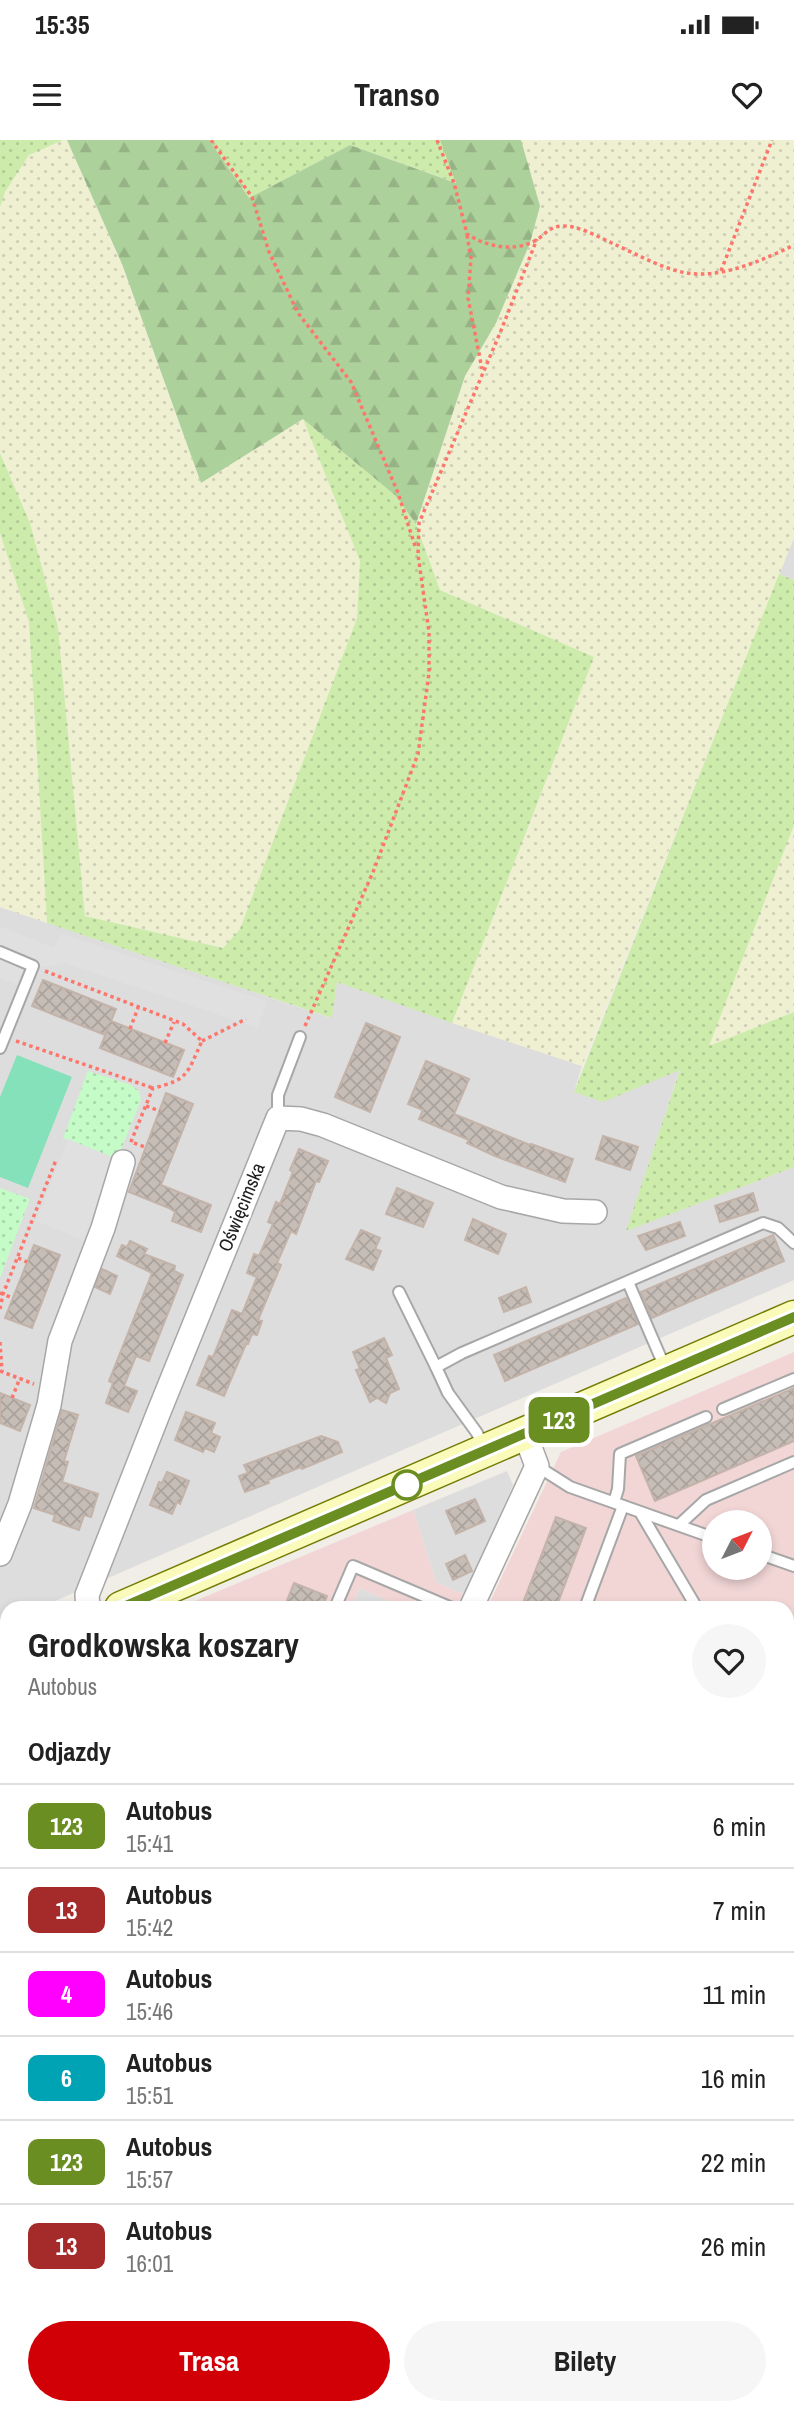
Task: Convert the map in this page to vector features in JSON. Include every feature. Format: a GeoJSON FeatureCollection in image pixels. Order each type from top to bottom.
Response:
{"type":"FeatureCollection","features":[{"type":"Feature","properties":{"kind":"main road"},"geometry":{"type":"LineString","coordinates":[[137,1601],[794,1318]]}},
{"type":"Feature","properties":{"kind":"street"},"geometry":{"type":"LineString","coordinates":[[278,1118],[301,1119],[323,1125],[501,1197],[563,1211],[595,1212]]}},
{"type":"Feature","properties":{"kind":"street","name":"Oświęcimska"},"geometry":{"type":"LineString","coordinates":[[88,1601],[92,1582],[163,1401],[278,1118]]}},
{"type":"Feature","properties":{"kind":"street"},"geometry":{"type":"LineString","coordinates":[[0,1554],[20,1504],[49,1405],[60,1341],[103,1228],[127,1152]]}},
{"type":"Feature","properties":{"kind":"street"},"geometry":{"type":"LineString","coordinates":[[474,1601],[537,1466],[525,1434]]}},
{"type":"Feature","properties":{"kind":"lane"},"geometry":{"type":"LineString","coordinates":[[0,952],[33,966],[2,1042]]}},
{"type":"Feature","properties":{"kind":"lane"},"geometry":{"type":"LineString","coordinates":[[278,1118],[278,1095],[300,1037]]}},
{"type":"Feature","properties":{"kind":"lane"},"geometry":{"type":"LineString","coordinates":[[436,1367],[462,1353],[763,1223],[778,1228],[794,1243]]}},
{"type":"Feature","properties":{"kind":"lane"},"geometry":{"type":"LineString","coordinates":[[628,1282],[667,1373]]}},
{"type":"Feature","properties":{"kind":"lane"},"geometry":{"type":"LineString","coordinates":[[399,1292],[448,1393],[477,1433],[485,1451]]}},
{"type":"Feature","properties":{"kind":"lane"},"geometry":{"type":"LineString","coordinates":[[723,1409],[794,1379]]}},
{"type":"Feature","properties":{"kind":"lane"},"geometry":{"type":"LineString","coordinates":[[587,1601],[618,1504],[620,1454],[706,1417]]}},
{"type":"Feature","properties":{"kind":"lane"},"geometry":{"type":"LineString","coordinates":[[679,1525],[706,1500],[794,1462]]}},
{"type":"Feature","properties":{"kind":"lane"},"geometry":{"type":"LineString","coordinates":[[537,1466],[570,1487],[702,1534]]}},
{"type":"Feature","properties":{"kind":"lane"},"geometry":{"type":"LineString","coordinates":[[640,1512],[693,1601]]}},
{"type":"Feature","properties":{"kind":"lane"},"geometry":{"type":"LineString","coordinates":[[772,1558],[794,1566]]}},
{"type":"Feature","properties":{"kind":"lane"},"geometry":{"type":"LineString","coordinates":[[338,1601],[353,1566],[436,1601]]}},
{"type":"Feature","properties":{"kind":"path"},"geometry":{"type":"LineString","coordinates":[[211,140],[252,197],[269,252],[298,313],[351,382],[398,493],[418,555],[429,632],[429,673],[418,754],[373,872],[300,1037]]}},
{"type":"Feature","properties":{"kind":"path"},"geometry":{"type":"LineString","coordinates":[[437,140],[454,183],[467,234],[471,258],[468,298],[482,371]]}},
{"type":"Feature","properties":{"kind":"path"},"geometry":{"type":"LineString","coordinates":[[721,271],[772,140]]}},
{"type":"Feature","properties":{"kind":"path"},"geometry":{"type":"LineString","coordinates":[[467,234],[483,244],[513,247],[537,239],[547,230],[560,226],[578,229],[675,270],[697,274],[751,264],[794,245]]}},
{"type":"Feature","properties":{"kind":"path"},"geometry":{"type":"LineString","coordinates":[[418,555],[419,523],[537,239]]}},
{"type":"Feature","properties":{"kind":"path"},"geometry":{"type":"LineString","coordinates":[[33,966],[183,1024],[202,1041]]}},
{"type":"Feature","properties":{"kind":"path"},"geometry":{"type":"LineString","coordinates":[[130,1029],[139,1007]]}},
{"type":"Feature","properties":{"kind":"path"},"geometry":{"type":"LineString","coordinates":[[2,1042],[153,1088],[178,1082],[190,1067],[202,1041],[246,1019]]}},
{"type":"Feature","properties":{"kind":"path"},"geometry":{"type":"LineString","coordinates":[[166,1043],[175,1021]]}},
{"type":"Feature","properties":{"kind":"path"},"geometry":{"type":"LineString","coordinates":[[127,1152],[153,1088]]}},
{"type":"Feature","properties":{"kind":"path"},"geometry":{"type":"LineString","coordinates":[[146,1105],[160,1111]]}},
{"type":"Feature","properties":{"kind":"path"},"geometry":{"type":"LineString","coordinates":[[127,1152],[145,1147]]}},
{"type":"Feature","properties":{"kind":"path"},"geometry":{"type":"LineString","coordinates":[[0,1309],[2,1294],[56,1160]]}},
{"type":"Feature","properties":{"kind":"path"},"geometry":{"type":"LineString","coordinates":[[18,1258],[27,1262]]}},
{"type":"Feature","properties":{"kind":"path"},"geometry":{"type":"LineString","coordinates":[[2,1294],[13,1298]]}},
{"type":"Feature","properties":{"kind":"path"},"geometry":{"type":"LineString","coordinates":[[0,1342],[1,1371],[51,1390]]}},
{"type":"Feature","properties":{"kind":"path"},"geometry":{"type":"LineString","coordinates":[[12,1398],[20,1378]]}},
{"type":"Feature","properties":{"kind":"shaded area"},"geometry":{"type":"Polygon","coordinates":[[[794,538],[794,580],[779,574],[794,538]]]}},
{"type":"Feature","properties":{"kind":"shaded area"},"geometry":{"type":"Polygon","coordinates":[[[0,907],[331,1018],[337,982],[582,1066],[574,1092],[680,1069],[627,1230],[794,1167],[794,1280],[55,1601],[0,1601],[0,907]]]}},
{"type":"Feature","properties":{"kind":"shaded area"},"geometry":{"type":"Polygon","coordinates":[[[0,926],[54,948],[61,934],[267,1001],[258,1028],[64,963],[24,970],[17,985],[0,977],[0,926]]]}},
{"type":"Feature","properties":{"kind":"shaded area"},"geometry":{"type":"Polygon","coordinates":[[[68,1139],[117,1159],[85,1241],[36,1221],[68,1139]]]}},
{"type":"Feature","properties":{"kind":"shaded area"},"geometry":{"type":"Polygon","coordinates":[[[794,1352],[794,1601],[490,1601],[561,1452],[794,1352]]]}},
{"type":"Feature","properties":{"kind":"shaded area"},"geometry":{"type":"Polygon","coordinates":[[[507,1471],[513,1485],[465,1595],[436,1582],[413,1510],[507,1471]]]}},
{"type":"Feature","properties":{"kind":"shaded area"},"geometry":{"type":"Polygon","coordinates":[[[413,1510],[436,1582],[465,1595],[462,1601],[389,1601],[360,1588],[354,1601],[195,1601],[413,1510]]]}},
{"type":"Feature","properties":{"kind":"shaded area"},"geometry":{"type":"Polygon","coordinates":[[[360,1588],[389,1601],[354,1601],[360,1588]]]}},
{"type":"Feature","properties":{"kind":"green space"},"geometry":{"type":"Polygon","coordinates":[[[0,140],[63,140],[29,155],[5,192],[0,207],[0,140]]]}},
{"type":"Feature","properties":{"kind":"green space"},"geometry":{"type":"Polygon","coordinates":[[[67,140],[122,264],[201,483],[303,419],[360,561],[357,618],[240,929],[223,948],[85,916],[58,627],[30,523],[0,453],[0,207],[5,192],[29,155],[67,140]]]}},
{"type":"Feature","properties":{"kind":"green space"},"geometry":{"type":"Polygon","coordinates":[[[67,140],[209,140],[249,198],[350,145],[456,183],[440,140],[521,140],[540,206],[530,243],[496,323],[465,376],[416,524],[396,496],[303,419],[201,483],[122,264],[67,140]]]}},
{"type":"Feature","properties":{"kind":"green space"},"geometry":{"type":"Polygon","coordinates":[[[209,140],[440,140],[457,183],[350,145],[249,198],[209,140]]]}},
{"type":"Feature","properties":{"kind":"green space"},"geometry":{"type":"Polygon","coordinates":[[[521,140],[794,140],[794,538],[582,1066],[452,1023],[594,657],[440,590],[416,524],[465,376],[496,323],[530,243],[540,206],[521,140]]]}},
{"type":"Feature","properties":{"kind":"green space"},"geometry":{"type":"Polygon","coordinates":[[[303,419],[396,496],[416,524],[440,590],[594,657],[452,1023],[337,982],[332,1018],[47,923],[29,622],[0,533],[0,453],[30,523],[58,627],[85,916],[223,948],[240,929],[357,618],[360,561],[303,419]]]}},
{"type":"Feature","properties":{"kind":"green space"},"geometry":{"type":"Polygon","coordinates":[[[0,533],[29,621],[47,923],[0,907],[0,533]]]}},
{"type":"Feature","properties":{"kind":"green space"},"geometry":{"type":"Polygon","coordinates":[[[779,574],[794,580],[794,825],[709,1046],[794,1012],[794,1167],[626,1231],[680,1070],[603,1102],[574,1092],[779,574]]]}},
{"type":"Feature","properties":{"kind":"green space"},"geometry":{"type":"Polygon","coordinates":[[[794,825],[794,1012],[708,1047],[794,825]]]}},
{"type":"Feature","properties":{"kind":"green space"},"geometry":{"type":"Polygon","coordinates":[[[17,1055],[72,1077],[28,1188],[0,1177],[0,1097],[17,1055]]]}},
{"type":"Feature","properties":{"kind":"green space"},"geometry":{"type":"Polygon","coordinates":[[[88,1071],[131,1085],[139,1091],[141,1100],[117,1159],[63,1138],[88,1071]]]}},
{"type":"Feature","properties":{"kind":"green space"},"geometry":{"type":"Polygon","coordinates":[[[0,1188],[30,1199],[0,1278],[0,1188]]]}},
{"type":"Feature","properties":{"kind":"building"},"geometry":{"type":"Polygon","coordinates":[[[43,980],[116,1009],[111,1021],[184,1050],[173,1077],[100,1048],[109,1026],[105,1035],[32,1006],[43,980]]]}},
{"type":"Feature","properties":{"kind":"building"},"geometry":{"type":"Polygon","coordinates":[[[366,1023],[400,1037],[370,1112],[335,1097],[366,1023]]]}},
{"type":"Feature","properties":{"kind":"building"},"geometry":{"type":"Polygon","coordinates":[[[426,1061],[469,1079],[454,1114],[530,1145],[573,1159],[565,1182],[495,1156],[467,1143],[469,1140],[419,1119],[423,1110],[408,1104],[426,1061]]]}},
{"type":"Feature","properties":{"kind":"building"},"geometry":{"type":"Polygon","coordinates":[[[166,1093],[193,1104],[161,1185],[211,1205],[201,1232],[172,1221],[175,1212],[169,1208],[129,1192],[166,1093]]]}},
{"type":"Feature","properties":{"kind":"building"},"geometry":{"type":"Polygon","coordinates":[[[603,1136],[638,1147],[630,1170],[596,1159],[603,1136]]]}},
{"type":"Feature","properties":{"kind":"building"},"geometry":{"type":"Polygon","coordinates":[[[299,1149],[328,1161],[319,1182],[316,1181],[296,1234],[291,1231],[277,1263],[281,1265],[258,1320],[262,1321],[257,1335],[252,1334],[246,1344],[224,1396],[197,1385],[209,1356],[213,1357],[232,1310],[242,1314],[257,1277],[247,1273],[254,1254],[259,1256],[273,1224],[268,1222],[276,1202],[280,1204],[299,1149]]]}},
{"type":"Feature","properties":{"kind":"building"},"geometry":{"type":"Polygon","coordinates":[[[397,1188],[433,1203],[423,1227],[386,1214],[397,1188]]]}},
{"type":"Feature","properties":{"kind":"building"},"geometry":{"type":"Polygon","coordinates":[[[753,1193],[758,1210],[720,1222],[715,1206],[753,1193]]]}},
{"type":"Feature","properties":{"kind":"building"},"geometry":{"type":"Polygon","coordinates":[[[473,1219],[506,1234],[498,1254],[465,1240],[473,1219]]]}},
{"type":"Feature","properties":{"kind":"building"},"geometry":{"type":"Polygon","coordinates":[[[680,1222],[685,1236],[646,1250],[638,1236],[680,1222]]]}},
{"type":"Feature","properties":{"kind":"building"},"geometry":{"type":"Polygon","coordinates":[[[361,1230],[380,1238],[375,1249],[381,1251],[373,1270],[346,1259],[361,1230]]]}},
{"type":"Feature","properties":{"kind":"building"},"geometry":{"type":"Polygon","coordinates":[[[773,1235],[784,1261],[652,1318],[641,1292],[773,1235]]]}},
{"type":"Feature","properties":{"kind":"building"},"geometry":{"type":"Polygon","coordinates":[[[130,1241],[147,1249],[144,1254],[175,1266],[174,1271],[183,1275],[149,1361],[136,1356],[124,1386],[137,1391],[128,1412],[106,1403],[113,1383],[109,1381],[152,1273],[117,1256],[122,1245],[127,1247],[130,1241]]]}},
{"type":"Feature","properties":{"kind":"building"},"geometry":{"type":"Polygon","coordinates":[[[34,1245],[60,1255],[32,1328],[5,1318],[34,1245]]]}},
{"type":"Feature","properties":{"kind":"building"},"geometry":{"type":"Polygon","coordinates":[[[102,1269],[117,1276],[110,1294],[95,1287],[102,1269]]]}},
{"type":"Feature","properties":{"kind":"building"},"geometry":{"type":"Polygon","coordinates":[[[526,1287],[531,1302],[504,1312],[499,1298],[526,1287]]]}},
{"type":"Feature","properties":{"kind":"building"},"geometry":{"type":"Polygon","coordinates":[[[626,1298],[638,1324],[505,1381],[494,1355],[626,1298]]]}},
{"type":"Feature","properties":{"kind":"building"},"geometry":{"type":"Polygon","coordinates":[[[384,1338],[392,1355],[386,1358],[399,1389],[390,1393],[386,1403],[377,1398],[370,1402],[356,1370],[360,1369],[353,1352],[384,1338]]]}},
{"type":"Feature","properties":{"kind":"building"},"geometry":{"type":"Polygon","coordinates":[[[794,1388],[794,1441],[655,1501],[636,1456],[794,1388]]]}},
{"type":"Feature","properties":{"kind":"building"},"geometry":{"type":"Polygon","coordinates":[[[0,1393],[30,1405],[20,1431],[0,1423],[0,1393]]]}},
{"type":"Feature","properties":{"kind":"building"},"geometry":{"type":"Polygon","coordinates":[[[62,1410],[78,1415],[64,1461],[68,1462],[62,1482],[98,1494],[91,1517],[84,1515],[79,1530],[53,1521],[55,1515],[34,1508],[62,1410]]]}},
{"type":"Feature","properties":{"kind":"building"},"geometry":{"type":"Polygon","coordinates":[[[186,1412],[215,1423],[211,1433],[220,1437],[214,1452],[205,1448],[203,1452],[175,1440],[186,1412]]]}},
{"type":"Feature","properties":{"kind":"building"},"geometry":{"type":"Polygon","coordinates":[[[321,1436],[338,1442],[342,1452],[268,1480],[269,1483],[245,1492],[239,1476],[248,1473],[244,1465],[321,1436]]]}},
{"type":"Feature","properties":{"kind":"building"},"geometry":{"type":"Polygon","coordinates":[[[167,1472],[189,1481],[180,1504],[177,1502],[172,1514],[150,1505],[159,1482],[162,1483],[167,1472]]]}},
{"type":"Feature","properties":{"kind":"building"},"geometry":{"type":"Polygon","coordinates":[[[475,1499],[485,1521],[456,1534],[446,1511],[475,1499]]]}},
{"type":"Feature","properties":{"kind":"building"},"geometry":{"type":"Polygon","coordinates":[[[556,1517],[586,1528],[559,1601],[524,1601],[556,1517]]]}},
{"type":"Feature","properties":{"kind":"building"},"geometry":{"type":"Polygon","coordinates":[[[465,1555],[472,1571],[453,1580],[446,1564],[465,1555]]]}},
{"type":"Feature","properties":{"kind":"building"},"geometry":{"type":"Polygon","coordinates":[[[294,1583],[327,1596],[325,1601],[287,1601],[294,1583]]]}},
{"type":"Feature","properties":{"kind":"bus line","name":"123"},"geometry":{"type":"LineString","coordinates":[[137,1601],[794,1317]]}}]}
